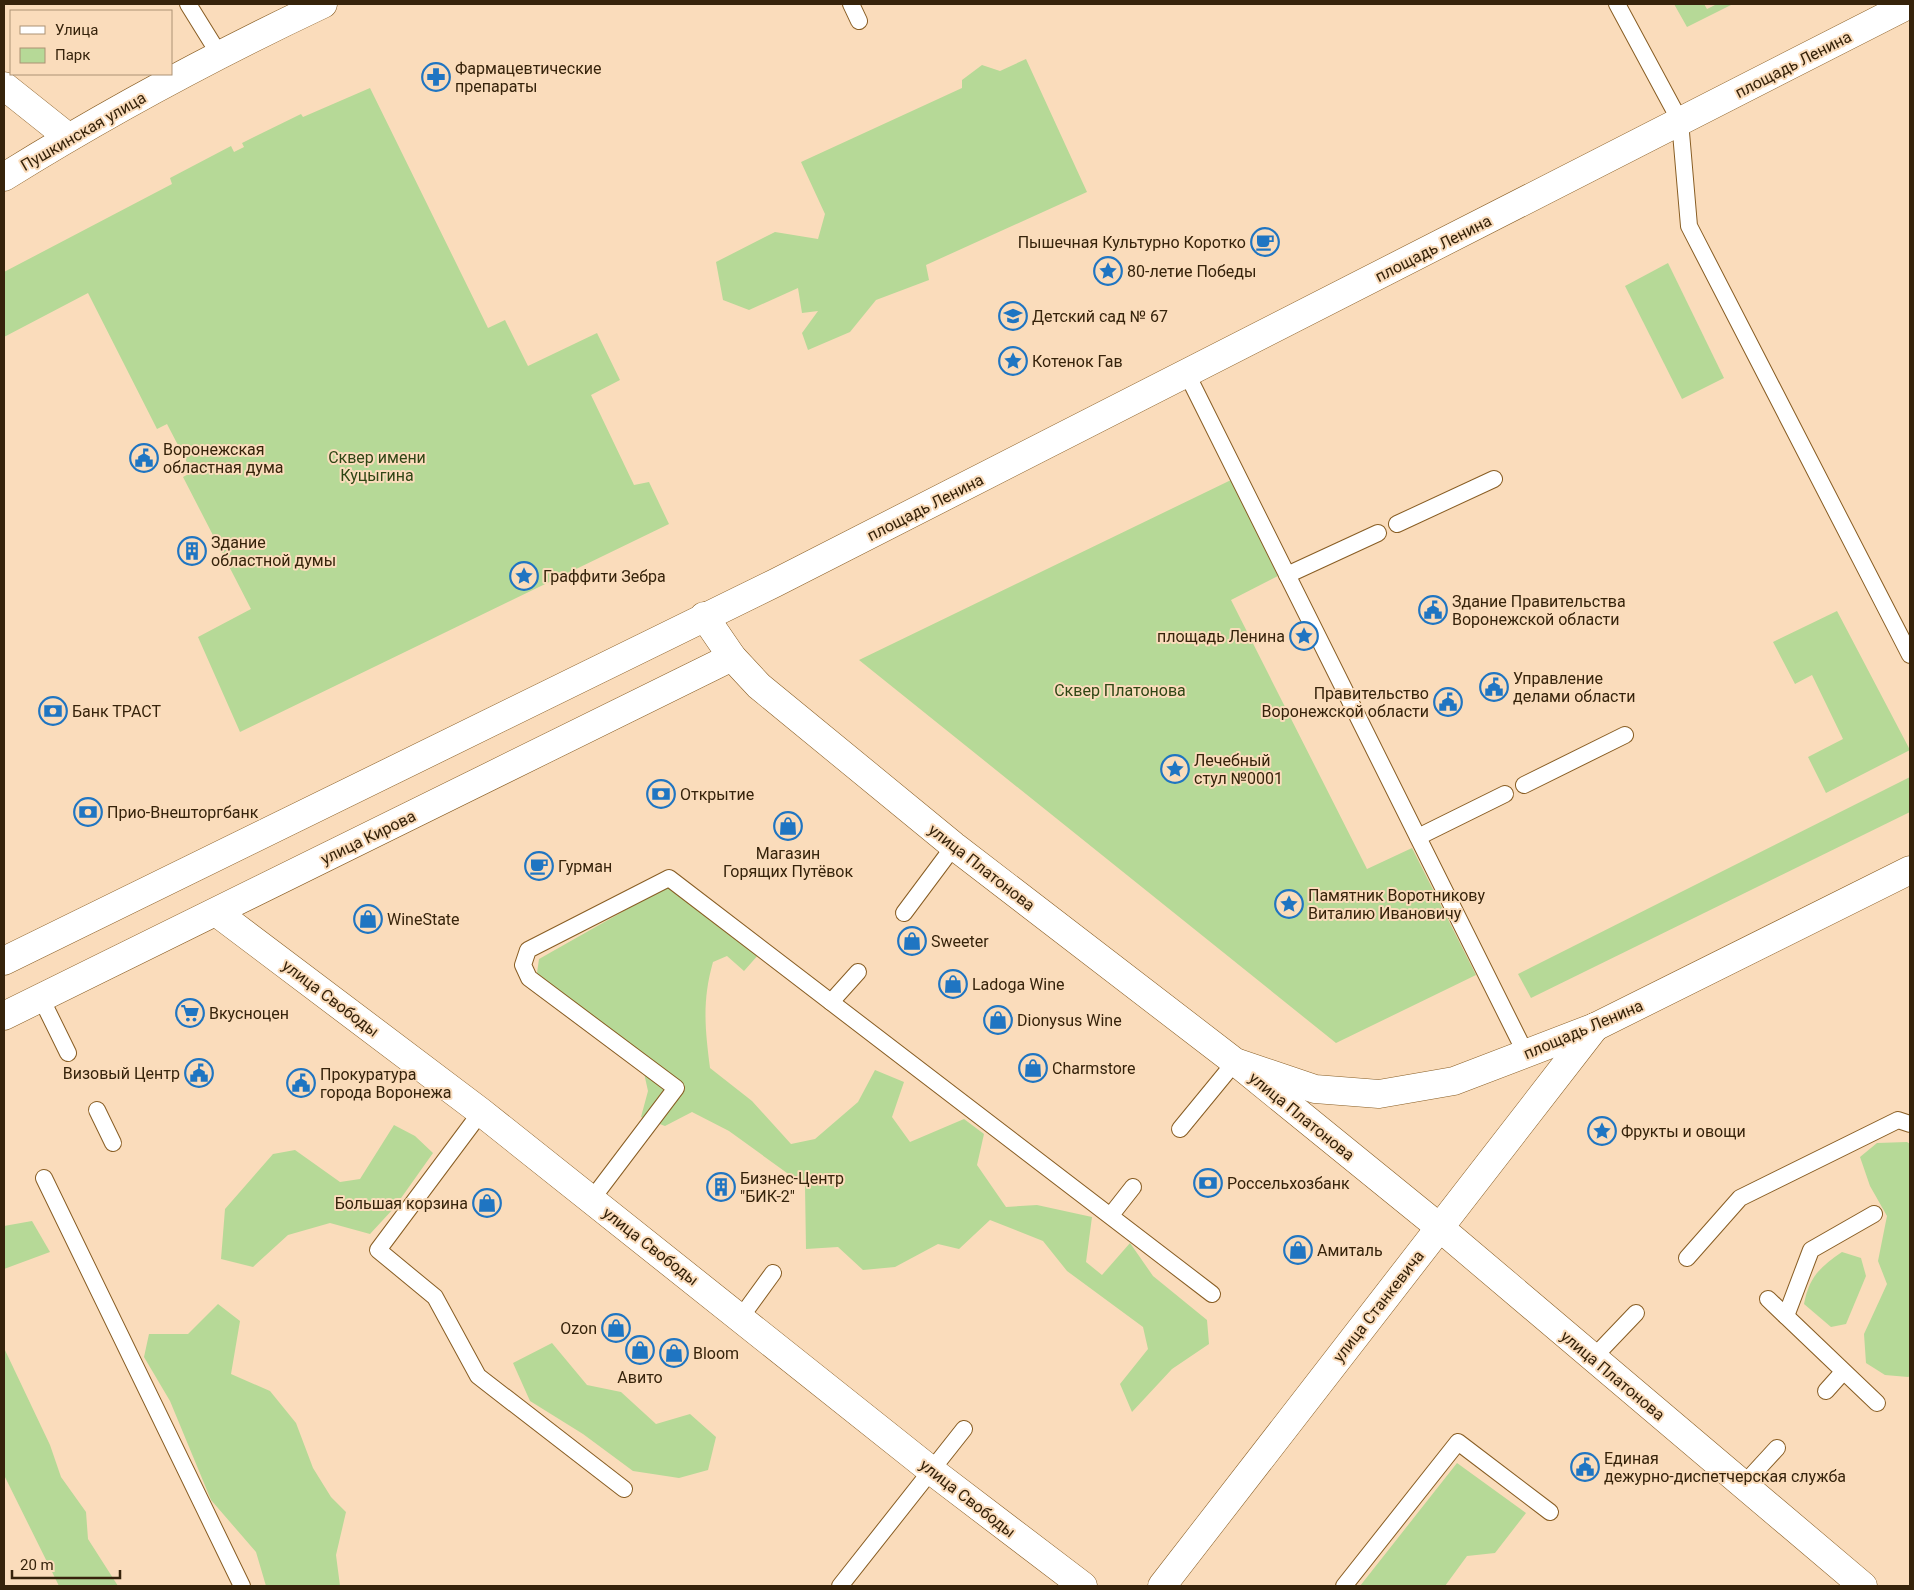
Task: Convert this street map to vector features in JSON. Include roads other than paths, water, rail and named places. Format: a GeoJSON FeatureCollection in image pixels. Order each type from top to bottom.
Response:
{"type":"FeatureCollection","features":[{"type":"Feature","properties":{"kind":"main road","name":"Пушкинская улица"},"geometry":{"type":"LineString","coordinates":[[4,177],[68,137],[219,54],[323,4]]}},
{"type":"Feature","properties":{"kind":"main road","name":"площадь Ленина"},"geometry":{"type":"LineString","coordinates":[[704,616],[1187,374],[1910,4]]}},
{"type":"Feature","properties":{"kind":"main road"},"geometry":{"type":"LineString","coordinates":[[4,86],[68,137]]}},
{"type":"Feature","properties":{"kind":"main road"},"geometry":{"type":"LineString","coordinates":[[4,961],[704,616],[732,657]]}},
{"type":"Feature","properties":{"kind":"main road","name":"улица Платонова"},"geometry":{"type":"LineString","coordinates":[[732,657],[759,686],[954,846],[1234,1062],[1439,1227],[1863,1586]]}},
{"type":"Feature","properties":{"kind":"main road","name":"улица Кирова"},"geometry":{"type":"LineString","coordinates":[[4,1016],[732,657]]}},
{"type":"Feature","properties":{"kind":"main road","name":"площадь Ленина"},"geometry":{"type":"LineString","coordinates":[[1234,1062],[1315,1089],[1379,1094],[1454,1081],[1595,1027],[1910,870]]}},
{"type":"Feature","properties":{"kind":"main road","name":"улица Свободы"},"geometry":{"type":"LineString","coordinates":[[216,912],[481,1112],[741,1317],[932,1471],[1083,1586]]}},
{"type":"Feature","properties":{"kind":"main road","name":"улица Станкевича"},"geometry":{"type":"LineString","coordinates":[[1162,1586],[1595,1027]]}},
{"type":"Feature","properties":{"kind":"lane"},"geometry":{"type":"LineString","coordinates":[[188,4],[219,54]]}},
{"type":"Feature","properties":{"kind":"lane"},"geometry":{"type":"LineString","coordinates":[[850,4],[859,21]]}},
{"type":"Feature","properties":{"kind":"lane"},"geometry":{"type":"LineString","coordinates":[[1617,4],[1680,121],[1689,226],[1910,655]]}},
{"type":"Feature","properties":{"kind":"lane"},"geometry":{"type":"LineString","coordinates":[[1187,374],[1526,1054]]}},
{"type":"Feature","properties":{"kind":"lane"},"geometry":{"type":"LineString","coordinates":[[1398,524],[1494,478]]}},
{"type":"Feature","properties":{"kind":"lane"},"geometry":{"type":"LineString","coordinates":[[1287,575],[1378,533]]}},
{"type":"Feature","properties":{"kind":"lane"},"geometry":{"type":"LineString","coordinates":[[1524,785],[1625,735]]}},
{"type":"Feature","properties":{"kind":"lane"},"geometry":{"type":"LineString","coordinates":[[1418,837],[1505,794]]}},
{"type":"Feature","properties":{"kind":"lane"},"geometry":{"type":"LineString","coordinates":[[904,913],[954,846]]}},
{"type":"Feature","properties":{"kind":"lane"},"geometry":{"type":"LineString","coordinates":[[592,1200],[676,1088],[529,978],[523,964],[528,950],[669,878],[1212,1294]]}},
{"type":"Feature","properties":{"kind":"lane"},"geometry":{"type":"LineString","coordinates":[[831,1002],[858,972]]}},
{"type":"Feature","properties":{"kind":"lane"},"geometry":{"type":"LineString","coordinates":[[41,998],[68,1052]]}},
{"type":"Feature","properties":{"kind":"lane"},"geometry":{"type":"LineString","coordinates":[[1180,1129],[1234,1062]]}},
{"type":"Feature","properties":{"kind":"lane"},"geometry":{"type":"LineString","coordinates":[[97,1110],[113,1143]]}},
{"type":"Feature","properties":{"kind":"lane"},"geometry":{"type":"LineString","coordinates":[[481,1112],[378,1250],[435,1296],[478,1376],[624,1489]]}},
{"type":"Feature","properties":{"kind":"lane"},"geometry":{"type":"LineString","coordinates":[[1687,1258],[1740,1198],[1898,1120],[1910,1124]]}},
{"type":"Feature","properties":{"kind":"lane"},"geometry":{"type":"LineString","coordinates":[[44,1178],[242,1586]]}},
{"type":"Feature","properties":{"kind":"lane"},"geometry":{"type":"LineString","coordinates":[[1111,1215],[1133,1187]]}},
{"type":"Feature","properties":{"kind":"lane"},"geometry":{"type":"LineString","coordinates":[[1786,1316],[1811,1250],[1874,1214]]}},
{"type":"Feature","properties":{"kind":"lane"},"geometry":{"type":"LineString","coordinates":[[741,1317],[773,1273]]}},
{"type":"Feature","properties":{"kind":"lane"},"geometry":{"type":"LineString","coordinates":[[1768,1299],[1877,1403]]}},
{"type":"Feature","properties":{"kind":"lane"},"geometry":{"type":"LineString","coordinates":[[1593,1358],[1636,1313]]}},
{"type":"Feature","properties":{"kind":"lane"},"geometry":{"type":"LineString","coordinates":[[1826,1391],[1843,1372]]}},
{"type":"Feature","properties":{"kind":"lane"},"geometry":{"type":"LineString","coordinates":[[840,1586],[964,1429]]}},
{"type":"Feature","properties":{"kind":"lane"},"geometry":{"type":"LineString","coordinates":[[1344,1586],[1458,1442],[1550,1512]]}},
{"type":"Feature","properties":{"kind":"lane"},"geometry":{"type":"LineString","coordinates":[[1743,1485],[1777,1448]]}},
{"type":"Feature","properties":{"kind":"place","name":"Фармацевтические препараты"},"geometry":{"type":"Point","coordinates":[436,77]}},
{"type":"Feature","properties":{"kind":"place","name":"Пышечная Культурно Коротко"},"geometry":{"type":"Point","coordinates":[1265,242]}},
{"type":"Feature","properties":{"kind":"place","name":"80-летие Победы"},"geometry":{"type":"Point","coordinates":[1108,271]}},
{"type":"Feature","properties":{"kind":"place","name":"Детский сад № 67"},"geometry":{"type":"Point","coordinates":[1013,316]}},
{"type":"Feature","properties":{"kind":"place","name":"Котенок Гав"},"geometry":{"type":"Point","coordinates":[1013,361]}},
{"type":"Feature","properties":{"kind":"place","name":"Воронежская областная дума"},"geometry":{"type":"Point","coordinates":[144,458]}},
{"type":"Feature","properties":{"kind":"place","name":"Здание областной думы"},"geometry":{"type":"Point","coordinates":[192,551]}},
{"type":"Feature","properties":{"kind":"place","name":"Граффити Зебра"},"geometry":{"type":"Point","coordinates":[524,576]}},
{"type":"Feature","properties":{"kind":"place","name":"Здание Правительства Воронежской области"},"geometry":{"type":"Point","coordinates":[1433,610]}},
{"type":"Feature","properties":{"kind":"place","name":"площадь Ленина"},"geometry":{"type":"Point","coordinates":[1304,636]}},
{"type":"Feature","properties":{"kind":"place","name":"Управление делами области"},"geometry":{"type":"Point","coordinates":[1494,687]}},
{"type":"Feature","properties":{"kind":"place","name":"Правительство Воронежской области"},"geometry":{"type":"Point","coordinates":[1448,702]}},
{"type":"Feature","properties":{"kind":"place","name":"Банк ТРАСТ"},"geometry":{"type":"Point","coordinates":[53,711]}},
{"type":"Feature","properties":{"kind":"place","name":"Лечебный стул №0001"},"geometry":{"type":"Point","coordinates":[1175,769]}},
{"type":"Feature","properties":{"kind":"place","name":"Открытие"},"geometry":{"type":"Point","coordinates":[661,794]}},
{"type":"Feature","properties":{"kind":"place","name":"Прио-Внешторгбанк"},"geometry":{"type":"Point","coordinates":[88,812]}},
{"type":"Feature","properties":{"kind":"place","name":"Магазин Горящих Путёвок"},"geometry":{"type":"Point","coordinates":[788,826]}},
{"type":"Feature","properties":{"kind":"place","name":"Гурман"},"geometry":{"type":"Point","coordinates":[539,866]}},
{"type":"Feature","properties":{"kind":"place","name":"Памятник Воротникову Виталию Ивановичу"},"geometry":{"type":"Point","coordinates":[1289,904]}},
{"type":"Feature","properties":{"kind":"place","name":"WineState"},"geometry":{"type":"Point","coordinates":[368,919]}},
{"type":"Feature","properties":{"kind":"place","name":"Sweeter"},"geometry":{"type":"Point","coordinates":[912,941]}},
{"type":"Feature","properties":{"kind":"place","name":"Ladoga Wine"},"geometry":{"type":"Point","coordinates":[953,984]}},
{"type":"Feature","properties":{"kind":"place","name":"Вкусноцен"},"geometry":{"type":"Point","coordinates":[190,1013]}},
{"type":"Feature","properties":{"kind":"place","name":"Dionysus Wine"},"geometry":{"type":"Point","coordinates":[998,1020]}},
{"type":"Feature","properties":{"kind":"place","name":"Charmstore"},"geometry":{"type":"Point","coordinates":[1033,1068]}},
{"type":"Feature","properties":{"kind":"place","name":"Визовый Центр"},"geometry":{"type":"Point","coordinates":[199,1073]}},
{"type":"Feature","properties":{"kind":"place","name":"Прокуратура города Воронежа"},"geometry":{"type":"Point","coordinates":[301,1083]}},
{"type":"Feature","properties":{"kind":"place","name":"Фрукты и овощи"},"geometry":{"type":"Point","coordinates":[1602,1131]}},
{"type":"Feature","properties":{"kind":"place","name":"Россельхозбанк"},"geometry":{"type":"Point","coordinates":[1208,1183]}},
{"type":"Feature","properties":{"kind":"place","name":"Бизнес-Центр \"БИК-2\""},"geometry":{"type":"Point","coordinates":[721,1187]}},
{"type":"Feature","properties":{"kind":"place","name":"Большая корзина"},"geometry":{"type":"Point","coordinates":[487,1203]}},
{"type":"Feature","properties":{"kind":"place","name":"Амиталь"},"geometry":{"type":"Point","coordinates":[1298,1250]}},
{"type":"Feature","properties":{"kind":"place","name":"Ozon"},"geometry":{"type":"Point","coordinates":[616,1328]}},
{"type":"Feature","properties":{"kind":"place","name":"Авито"},"geometry":{"type":"Point","coordinates":[640,1350]}},
{"type":"Feature","properties":{"kind":"place","name":"Bloom"},"geometry":{"type":"Point","coordinates":[674,1353]}},
{"type":"Feature","properties":{"kind":"place","name":"Единая дежурно-диспетчерская служба"},"geometry":{"type":"Point","coordinates":[1585,1467]}},
{"type":"Feature","properties":{"kind":"park label","name":"Сквер имени Куцыгина"},"geometry":{"type":"Point","coordinates":[377,466]}},
{"type":"Feature","properties":{"kind":"park label","name":"Сквер Платонова"},"geometry":{"type":"Point","coordinates":[1120,690]}}]}
